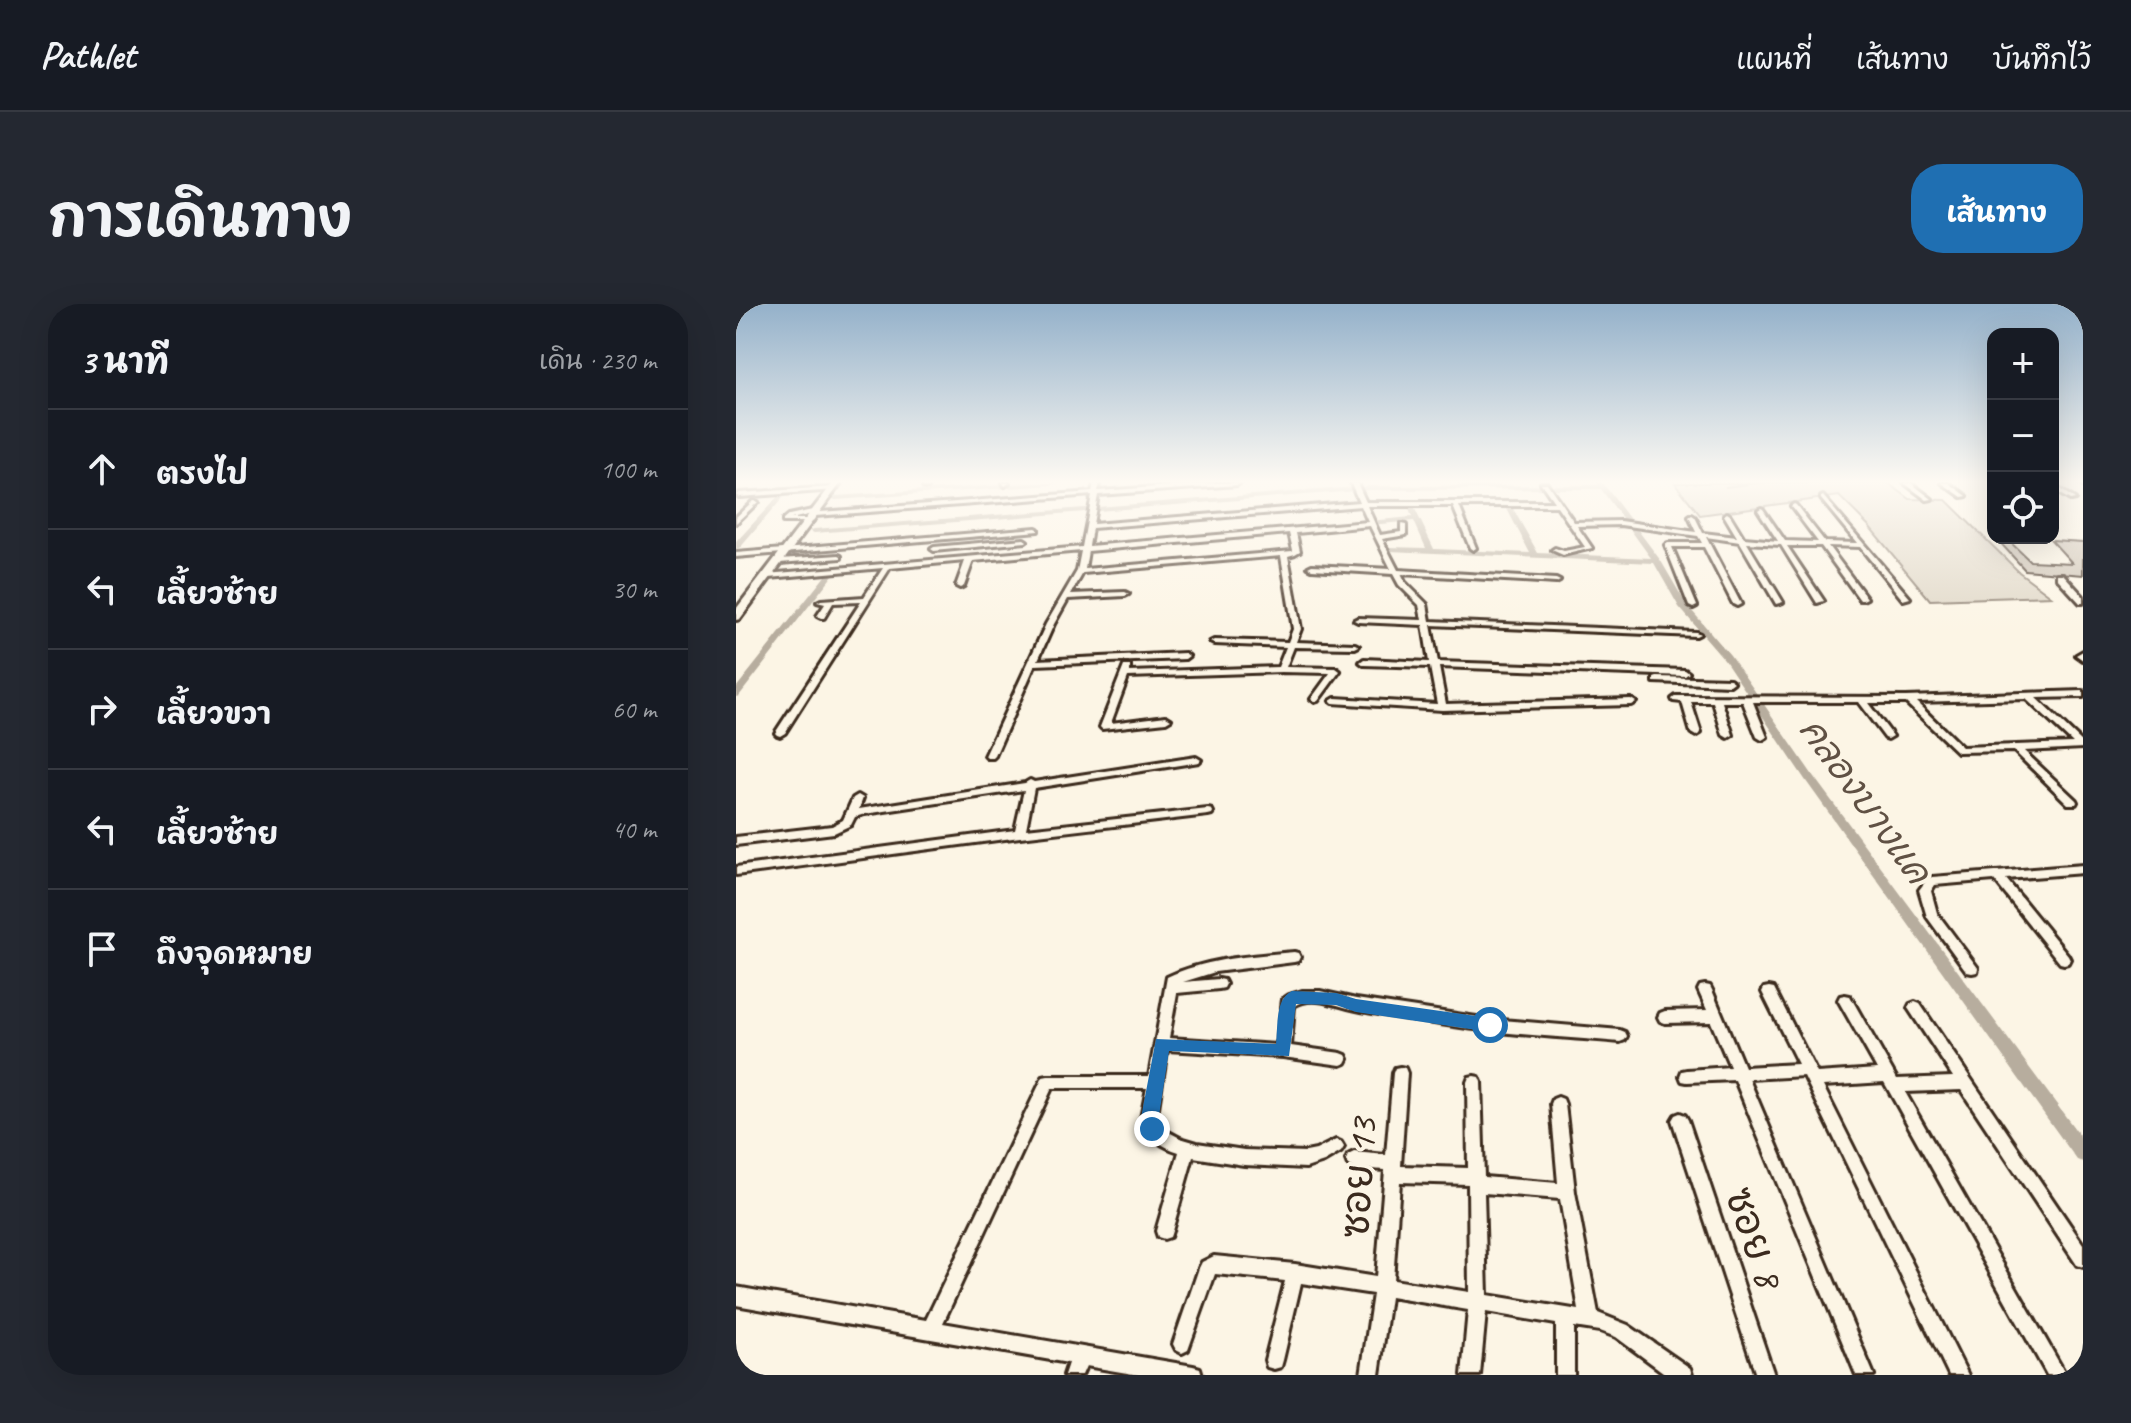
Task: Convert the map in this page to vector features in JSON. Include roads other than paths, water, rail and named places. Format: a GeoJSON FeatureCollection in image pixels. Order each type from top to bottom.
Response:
{"type":"FeatureCollection","features":[{"type":"Feature","properties":{"kind":"street"},"geometry":{"type":"LineString","coordinates":[[736,617],[801,533]]}},
{"type":"Feature","properties":{"kind":"street"},"geometry":{"type":"LineString","coordinates":[[736,555],[998,533]]}},
{"type":"Feature","properties":{"kind":"street"},"geometry":{"type":"LineString","coordinates":[[990,756],[1065,597],[1081,571],[1087,533]]}},
{"type":"Feature","properties":{"kind":"street"},"geometry":{"type":"LineString","coordinates":[[769,576],[1085,546],[1268,533]]}},
{"type":"Feature","properties":{"kind":"street"},"geometry":{"type":"LineString","coordinates":[[1081,571],[1284,554],[1297,551],[1292,533]]}},
{"type":"Feature","properties":{"kind":"street"},"geometry":{"type":"LineString","coordinates":[[1376,533],[1404,585],[1422,600],[1442,707]]}},
{"type":"Feature","properties":{"kind":"street"},"geometry":{"type":"LineString","coordinates":[[1378,537],[1404,533]]}},
{"type":"Feature","properties":{"kind":"street"},"geometry":{"type":"LineString","coordinates":[[1467,533],[1473,548]]}},
{"type":"Feature","properties":{"kind":"street"},"geometry":{"type":"LineString","coordinates":[[1555,550],[1563,553],[1588,550],[1577,533]]}},
{"type":"Feature","properties":{"kind":"street"},"geometry":{"type":"LineString","coordinates":[[1688,533],[1784,544],[1862,545]]}},
{"type":"Feature","properties":{"kind":"street"},"geometry":{"type":"LineString","coordinates":[[1738,533],[1779,602]]}},
{"type":"Feature","properties":{"kind":"street"},"geometry":{"type":"LineString","coordinates":[[1777,533],[1820,601]]}},
{"type":"Feature","properties":{"kind":"street"},"geometry":{"type":"LineString","coordinates":[[1815,533],[1863,598]]}},
{"type":"Feature","properties":{"kind":"street"},"geometry":{"type":"LineString","coordinates":[[1852,533],[1906,598]]}},
{"type":"Feature","properties":{"kind":"street"},"geometry":{"type":"LineString","coordinates":[[981,545],[985,534]]}},
{"type":"Feature","properties":{"kind":"street"},"geometry":{"type":"LineString","coordinates":[[1701,535],[1737,604]]}},
{"type":"Feature","properties":{"kind":"street"},"geometry":{"type":"LineString","coordinates":[[1232,536],[1234,554]]}},
{"type":"Feature","properties":{"kind":"street"},"geometry":{"type":"LineString","coordinates":[[934,549],[1024,541]]}},
{"type":"Feature","properties":{"kind":"street"},"geometry":{"type":"LineString","coordinates":[[1693,606],[1668,545],[1706,545]]}},
{"type":"Feature","properties":{"kind":"street"},"geometry":{"type":"LineString","coordinates":[[1281,669],[1298,624],[1284,554]]}},
{"type":"Feature","properties":{"kind":"street"},"geometry":{"type":"LineString","coordinates":[[780,561],[839,557]]}},
{"type":"Feature","properties":{"kind":"street"},"geometry":{"type":"LineString","coordinates":[[960,586],[970,558]]}},
{"type":"Feature","properties":{"kind":"street"},"geometry":{"type":"LineString","coordinates":[[780,733],[888,566]]}},
{"type":"Feature","properties":{"kind":"street"},"geometry":{"type":"LineString","coordinates":[[1312,567],[1556,581]]}},
{"type":"Feature","properties":{"kind":"street"},"geometry":{"type":"LineString","coordinates":[[2060,576],[2083,601]]}},
{"type":"Feature","properties":{"kind":"street"},"geometry":{"type":"LineString","coordinates":[[1065,597],[1125,594]]}},
{"type":"Feature","properties":{"kind":"street"},"geometry":{"type":"LineString","coordinates":[[821,602],[866,599]]}},
{"type":"Feature","properties":{"kind":"street"},"geometry":{"type":"LineString","coordinates":[[821,616],[831,601]]}},
{"type":"Feature","properties":{"kind":"street"},"geometry":{"type":"LineString","coordinates":[[1358,620],[1696,634]]}},
{"type":"Feature","properties":{"kind":"street"},"geometry":{"type":"LineString","coordinates":[[1214,642],[1355,646]]}},
{"type":"Feature","properties":{"kind":"street"},"geometry":{"type":"LineString","coordinates":[[1033,663],[1185,656]]}},
{"type":"Feature","properties":{"kind":"street"},"geometry":{"type":"LineString","coordinates":[[1130,660],[1105,727],[1166,719]]}},
{"type":"Feature","properties":{"kind":"street"},"geometry":{"type":"LineString","coordinates":[[1364,662],[1685,673]]}},
{"type":"Feature","properties":{"kind":"street"},"geometry":{"type":"LineString","coordinates":[[1124,675],[1281,669],[1336,671],[1315,699]]}},
{"type":"Feature","properties":{"kind":"street"},"geometry":{"type":"LineString","coordinates":[[1645,671],[1676,698],[1696,733]]}},
{"type":"Feature","properties":{"kind":"street"},"geometry":{"type":"LineString","coordinates":[[1657,680],[1730,682]]}},
{"type":"Feature","properties":{"kind":"street"},"geometry":{"type":"LineString","coordinates":[[1676,698],[1748,702],[2083,694]]}},
{"type":"Feature","properties":{"kind":"street"},"geometry":{"type":"LineString","coordinates":[[1908,700],[1957,749],[2081,746],[2029,697]]}},
{"type":"Feature","properties":{"kind":"street"},"geometry":{"type":"LineString","coordinates":[[1861,700],[1888,736]]}},
{"type":"Feature","properties":{"kind":"street"},"geometry":{"type":"LineString","coordinates":[[1335,701],[1442,707],[1631,702]]}},
{"type":"Feature","properties":{"kind":"street"},"geometry":{"type":"LineString","coordinates":[[1717,701],[1728,735]]}},
{"type":"Feature","properties":{"kind":"street"},"geometry":{"type":"LineString","coordinates":[[1748,702],[1762,737]]}},
{"type":"Feature","properties":{"kind":"street"},"geometry":{"type":"LineString","coordinates":[[2017,749],[2072,802]]}},
{"type":"Feature","properties":{"kind":"street"},"geometry":{"type":"LineString","coordinates":[[851,815],[1030,783],[1196,760]]}},
{"type":"Feature","properties":{"kind":"street"},"geometry":{"type":"LineString","coordinates":[[1020,833],[1030,783]]}},
{"type":"Feature","properties":{"kind":"street"},"geometry":{"type":"LineString","coordinates":[[736,841],[834,829],[847,822],[858,798]]}},
{"type":"Feature","properties":{"kind":"street"},"geometry":{"type":"LineString","coordinates":[[736,871],[1020,833],[1208,812]]}},
{"type":"Feature","properties":{"kind":"street"},"geometry":{"type":"LineString","coordinates":[[1972,968],[1931,914],[1925,890],[1932,881],[2082,870]]}},
{"type":"Feature","properties":{"kind":"street"},"geometry":{"type":"LineString","coordinates":[[1996,875],[2064,959]]}},
{"type":"Feature","properties":{"kind":"street"},"geometry":{"type":"LineString","coordinates":[[1294,957],[1180,976],[1172,981],[1148,1123],[1157,1135],[1188,1149],[1306,1160],[1319,1157],[1336,1147]]}},
{"type":"Feature","properties":{"kind":"street"},"geometry":{"type":"LineString","coordinates":[[1171,988],[1219,984]]}},
{"type":"Feature","properties":{"kind":"street"},"geometry":{"type":"LineString","coordinates":[[1705,990],[1865,1375]]}},
{"type":"Feature","properties":{"kind":"street"},"geometry":{"type":"LineString","coordinates":[[1769,992],[1959,1375]]}},
{"type":"Feature","properties":{"kind":"street"},"geometry":{"type":"LineString","coordinates":[[1283,1051],[1288,1003],[1297,996],[1336,999],[1356,1005],[1490,1025],[1620,1036]]}},
{"type":"Feature","properties":{"kind":"street"},"geometry":{"type":"LineString","coordinates":[[1845,1000],[2057,1375]]}},
{"type":"Feature","properties":{"kind":"street"},"geometry":{"type":"LineString","coordinates":[[1915,1008],[2083,1259]]}},
{"type":"Feature","properties":{"kind":"street"},"geometry":{"type":"LineString","coordinates":[[1665,1017],[1715,1016]]}},
{"type":"Feature","properties":{"kind":"street"},"geometry":{"type":"LineString","coordinates":[[1162,1044],[1283,1051],[1341,1059]]}},
{"type":"Feature","properties":{"kind":"street","name":"ซอย 13"},"geometry":{"type":"LineString","coordinates":[[1370,1375],[1383,1288],[1400,1073]]}},
{"type":"Feature","properties":{"kind":"street"},"geometry":{"type":"LineString","coordinates":[[1687,1076],[1810,1075],[1965,1083]]}},
{"type":"Feature","properties":{"kind":"street"},"geometry":{"type":"LineString","coordinates":[[931,1329],[1048,1082],[1155,1082]]}},
{"type":"Feature","properties":{"kind":"street"},"geometry":{"type":"LineString","coordinates":[[1471,1375],[1478,1303],[1474,1082]]}},
{"type":"Feature","properties":{"kind":"street"},"geometry":{"type":"LineString","coordinates":[[1558,1104],[1567,1192],[1590,1320]]}},
{"type":"Feature","properties":{"kind":"street","name":"ซอย 8"},"geometry":{"type":"LineString","coordinates":[[1680,1120],[1765,1375]]}},
{"type":"Feature","properties":{"kind":"street"},"geometry":{"type":"LineString","coordinates":[[1164,1231],[1188,1149]]}},
{"type":"Feature","properties":{"kind":"street"},"geometry":{"type":"LineString","coordinates":[[1354,1160],[1567,1192]]}},
{"type":"Feature","properties":{"kind":"street"},"geometry":{"type":"LineString","coordinates":[[1182,1344],[1208,1268],[1214,1265],[1295,1273],[1590,1320],[1622,1331],[1683,1375]]}},
{"type":"Feature","properties":{"kind":"street"},"geometry":{"type":"LineString","coordinates":[[1274,1360],[1295,1273]]}},
{"type":"Feature","properties":{"kind":"street"},"geometry":{"type":"LineString","coordinates":[[736,1296],[1193,1375]]}},
{"type":"Feature","properties":{"kind":"street"},"geometry":{"type":"LineString","coordinates":[[1565,1317],[1565,1375]]}},
{"type":"Feature","properties":{"kind":"street"},"geometry":{"type":"LineString","coordinates":[[1073,1375],[1080,1355]]}},
{"type":"Feature","properties":{"kind":"waterway"},"geometry":{"type":"LineString","coordinates":[[736,547],[748,533]]}},
{"type":"Feature","properties":{"kind":"waterway"},"geometry":{"type":"LineString","coordinates":[[1423,533],[1431,551]]}},
{"type":"Feature","properties":{"kind":"waterway"},"geometry":{"type":"LineString","coordinates":[[1523,533],[1535,556]]}},
{"type":"Feature","properties":{"kind":"waterway","name":"คลองบางแค"},"geometry":{"type":"LineString","coordinates":[[1637,533],[1657,561]]}},
{"type":"Feature","properties":{"kind":"waterway"},"geometry":{"type":"LineString","coordinates":[[777,573],[1097,546]]}},
{"type":"Feature","properties":{"kind":"waterway"},"geometry":{"type":"LineString","coordinates":[[1390,549],[1431,551]]}},
{"type":"Feature","properties":{"kind":"waterway"},"geometry":{"type":"LineString","coordinates":[[1431,551],[1535,556]]}},
{"type":"Feature","properties":{"kind":"waterway"},"geometry":{"type":"LineString","coordinates":[[1535,556],[1657,561]]}},
{"type":"Feature","properties":{"kind":"waterway","name":"คลองบางแค"},"geometry":{"type":"LineString","coordinates":[[1657,561],[1682,605],[1727,657],[1810,779],[2083,1154]]}},
{"type":"Feature","properties":{"kind":"waterway"},"geometry":{"type":"LineString","coordinates":[[736,694],[830,573]]}}]}
